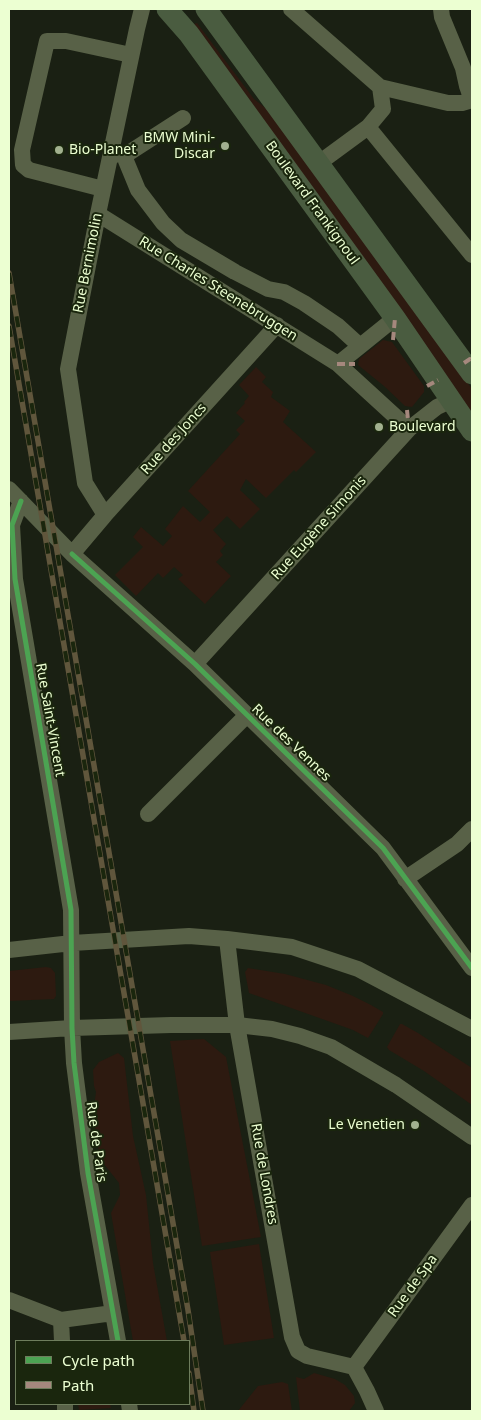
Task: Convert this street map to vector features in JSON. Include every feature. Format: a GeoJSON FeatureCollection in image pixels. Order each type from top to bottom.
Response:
{"type":"FeatureCollection","features":[{"type":"Feature","properties":{"kind":"main road","name":"Boulevard Frankignoul"},"geometry":{"type":"LineString","coordinates":[[167,9],[189,34],[395,318],[472,431]]}},
{"type":"Feature","properties":{"kind":"main road","name":"Boulevard Frankignoul"},"geometry":{"type":"LineString","coordinates":[[206,9],[472,374]]}},
{"type":"Feature","properties":{"kind":"street","name":"Rue Bernimolin"},"geometry":{"type":"LineString","coordinates":[[105,514],[85,483],[68,369],[103,189],[118,155],[131,56],[142,9]]}},
{"type":"Feature","properties":{"kind":"street"},"geometry":{"type":"LineString","coordinates":[[291,9],[380,87],[448,103],[462,103],[472,100],[467,86],[468,68],[439,10]]}},
{"type":"Feature","properties":{"kind":"street"},"geometry":{"type":"LineString","coordinates":[[103,189],[30,170],[23,165],[22,150],[47,42],[66,41],[131,56]]}},
{"type":"Feature","properties":{"kind":"street"},"geometry":{"type":"LineString","coordinates":[[319,163],[368,127],[383,109],[380,87]]}},
{"type":"Feature","properties":{"kind":"street"},"geometry":{"type":"LineString","coordinates":[[183,118],[118,155],[138,190],[163,222],[181,240],[268,289],[284,292],[304,303],[338,326],[360,346]]}},
{"type":"Feature","properties":{"kind":"street"},"geometry":{"type":"LineString","coordinates":[[368,127],[472,255]]}},
{"type":"Feature","properties":{"kind":"street","name":"Rue Charles Steenebruggen"},"geometry":{"type":"LineString","coordinates":[[98,214],[338,364],[409,429]]}},
{"type":"Feature","properties":{"kind":"street"},"geometry":{"type":"LineString","coordinates":[[338,364],[395,318]]}},
{"type":"Feature","properties":{"kind":"street","name":"Rue des Joncs"},"geometry":{"type":"LineString","coordinates":[[72,554],[105,514],[277,325]]}},
{"type":"Feature","properties":{"kind":"street","name":"Rue Eugène Simonis"},"geometry":{"type":"LineString","coordinates":[[194,664],[409,429],[437,407],[452,400]]}},
{"type":"Feature","properties":{"kind":"street","name":"Rue des Vennes"},"geometry":{"type":"LineString","coordinates":[[9,489],[72,554],[194,664],[383,848],[472,968]]}},
{"type":"Feature","properties":{"kind":"street","name":"Rue Saint-Vincent"},"geometry":{"type":"LineString","coordinates":[[21,501],[12,525],[15,579],[71,910],[72,943]]}},
{"type":"Feature","properties":{"kind":"street"},"geometry":{"type":"LineString","coordinates":[[148,814],[246,716]]}},
{"type":"Feature","properties":{"kind":"street"},"geometry":{"type":"LineString","coordinates":[[406,879],[457,844],[472,830]]}},
{"type":"Feature","properties":{"kind":"street"},"geometry":{"type":"LineString","coordinates":[[9,950],[72,943],[189,936],[292,947],[358,969],[409,994],[472,1029]]}},
{"type":"Feature","properties":{"kind":"street","name":"Rue de Londres"},"geometry":{"type":"LineString","coordinates":[[227,939],[238,1025],[292,1337],[298,1351],[307,1356],[354,1367]]}},
{"type":"Feature","properties":{"kind":"street","name":"Rue de Paris"},"geometry":{"type":"LineString","coordinates":[[72,943],[74,1063],[88,1173],[118,1340]]}},
{"type":"Feature","properties":{"kind":"street"},"geometry":{"type":"LineString","coordinates":[[457,1022],[472,1014]]}},
{"type":"Feature","properties":{"kind":"street"},"geometry":{"type":"LineString","coordinates":[[9,1032],[72,1028],[238,1025],[272,1029],[331,1047],[396,1085],[472,1137]]}},
{"type":"Feature","properties":{"kind":"street","name":"Rue de Spa"},"geometry":{"type":"LineString","coordinates":[[354,1367],[472,1205]]}},
{"type":"Feature","properties":{"kind":"street"},"geometry":{"type":"LineString","coordinates":[[9,1300],[61,1320],[112,1313]]}},
{"type":"Feature","properties":{"kind":"street"},"geometry":{"type":"LineString","coordinates":[[61,1320],[62,1340]]}},
{"type":"Feature","properties":{"kind":"street"},"geometry":{"type":"LineString","coordinates":[[354,1367],[368,1391],[376,1411]]}},
{"type":"Feature","properties":{"kind":"shaded area"},"geometry":{"type":"Polygon","coordinates":[[[197,23],[254,99],[273,114],[472,389],[472,414],[194,24],[197,23]]]}},
{"type":"Feature","properties":{"kind":"shaded area"},"geometry":{"type":"Polygon","coordinates":[[[383,340],[392,342],[424,386],[424,392],[412,407],[405,406],[358,365],[359,359],[383,340]]]}},
{"type":"Feature","properties":{"kind":"shaded area"},"geometry":{"type":"Polygon","coordinates":[[[256,367],[266,377],[262,382],[273,392],[271,397],[290,411],[283,422],[316,452],[296,472],[294,470],[266,498],[246,479],[240,490],[260,509],[240,529],[227,516],[213,530],[226,544],[220,551],[223,555],[216,562],[231,576],[205,604],[178,579],[183,575],[174,567],[163,578],[158,573],[136,596],[115,575],[143,547],[133,537],[141,527],[163,546],[172,536],[165,529],[183,506],[200,522],[210,512],[188,491],[240,434],[236,430],[245,421],[236,413],[249,396],[239,385],[256,367]]]}},
{"type":"Feature","properties":{"kind":"shaded area"},"geometry":{"type":"Polygon","coordinates":[[[51,968],[55,973],[56,996],[54,999],[9,1001],[9,971],[51,968]]]}},
{"type":"Feature","properties":{"kind":"shaded area"},"geometry":{"type":"Polygon","coordinates":[[[248,968],[285,974],[326,985],[371,1005],[383,1012],[383,1014],[368,1038],[353,1030],[249,993],[245,972],[248,968]]]}},
{"type":"Feature","properties":{"kind":"shaded area"},"geometry":{"type":"Polygon","coordinates":[[[400,1024],[418,1033],[472,1068],[472,1105],[424,1071],[389,1050],[387,1047],[400,1024]]]}},
{"type":"Feature","properties":{"kind":"shaded area"},"geometry":{"type":"Polygon","coordinates":[[[204,1039],[226,1057],[261,1237],[202,1246],[170,1041],[204,1039]]]}},
{"type":"Feature","properties":{"kind":"shaded area"},"geometry":{"type":"Polygon","coordinates":[[[118,1053],[124,1058],[133,1136],[146,1195],[153,1263],[167,1340],[133,1340],[111,1213],[120,1195],[119,1183],[100,1159],[93,1114],[96,1092],[93,1070],[99,1062],[118,1053]]]}},
{"type":"Feature","properties":{"kind":"shaded area"},"geometry":{"type":"Polygon","coordinates":[[[259,1244],[274,1338],[224,1345],[210,1252],[259,1244]]]}},
{"type":"Feature","properties":{"kind":"shaded area"},"geometry":{"type":"Polygon","coordinates":[[[314,1373],[335,1379],[345,1385],[354,1396],[355,1403],[349,1411],[300,1411],[296,1377],[304,1379],[314,1373]]]}},
{"type":"Feature","properties":{"kind":"shaded area"},"geometry":{"type":"Polygon","coordinates":[[[282,1382],[288,1384],[292,1411],[238,1411],[258,1386],[282,1382]]]}},
{"type":"Feature","properties":{"kind":"shaded area"},"geometry":{"type":"Polygon","coordinates":[[[78,1405],[110,1405],[111,1408],[79,1410],[78,1405]]]}},
{"type":"Feature","properties":{"kind":"railway"},"geometry":{"type":"LineString","coordinates":[[9,273],[188,1310],[203,1411]]}},
{"type":"Feature","properties":{"kind":"railway"},"geometry":{"type":"LineString","coordinates":[[9,326],[184,1340]]}},
{"type":"Feature","properties":{"kind":"railway"},"geometry":{"type":"LineString","coordinates":[[190,1381],[194,1411]]}},
{"type":"Feature","properties":{"kind":"marked path"},"geometry":{"type":"LineString","coordinates":[[393,340],[395,318]]}},
{"type":"Feature","properties":{"kind":"marked path"},"geometry":{"type":"LineString","coordinates":[[464,363],[470,359],[472,361]]}},
{"type":"Feature","properties":{"kind":"marked path"},"geometry":{"type":"LineString","coordinates":[[337,364],[355,364]]}},
{"type":"Feature","properties":{"kind":"marked path"},"geometry":{"type":"LineString","coordinates":[[427,386],[438,380]]}},
{"type":"Feature","properties":{"kind":"marked path"},"geometry":{"type":"LineString","coordinates":[[407,410],[409,429]]}},
{"type":"Feature","properties":{"kind":"cycle path"},"geometry":{"type":"LineString","coordinates":[[21,501],[12,525],[15,579],[71,910],[74,1063],[88,1173],[118,1340]]}},
{"type":"Feature","properties":{"kind":"cycle path"},"geometry":{"type":"LineString","coordinates":[[72,554],[195,664],[383,848],[472,968]]}},
{"type":"Feature","properties":{"kind":"place","name":"BMW Mini- Discar"},"geometry":{"type":"Point","coordinates":[225,146]}},
{"type":"Feature","properties":{"kind":"place","name":"Bio-Planet"},"geometry":{"type":"Point","coordinates":[59,150]}},
{"type":"Feature","properties":{"kind":"place","name":"Boulevard"},"geometry":{"type":"Point","coordinates":[379,427]}},
{"type":"Feature","properties":{"kind":"place","name":"Le Venetien"},"geometry":{"type":"Point","coordinates":[415,1125]}}]}
